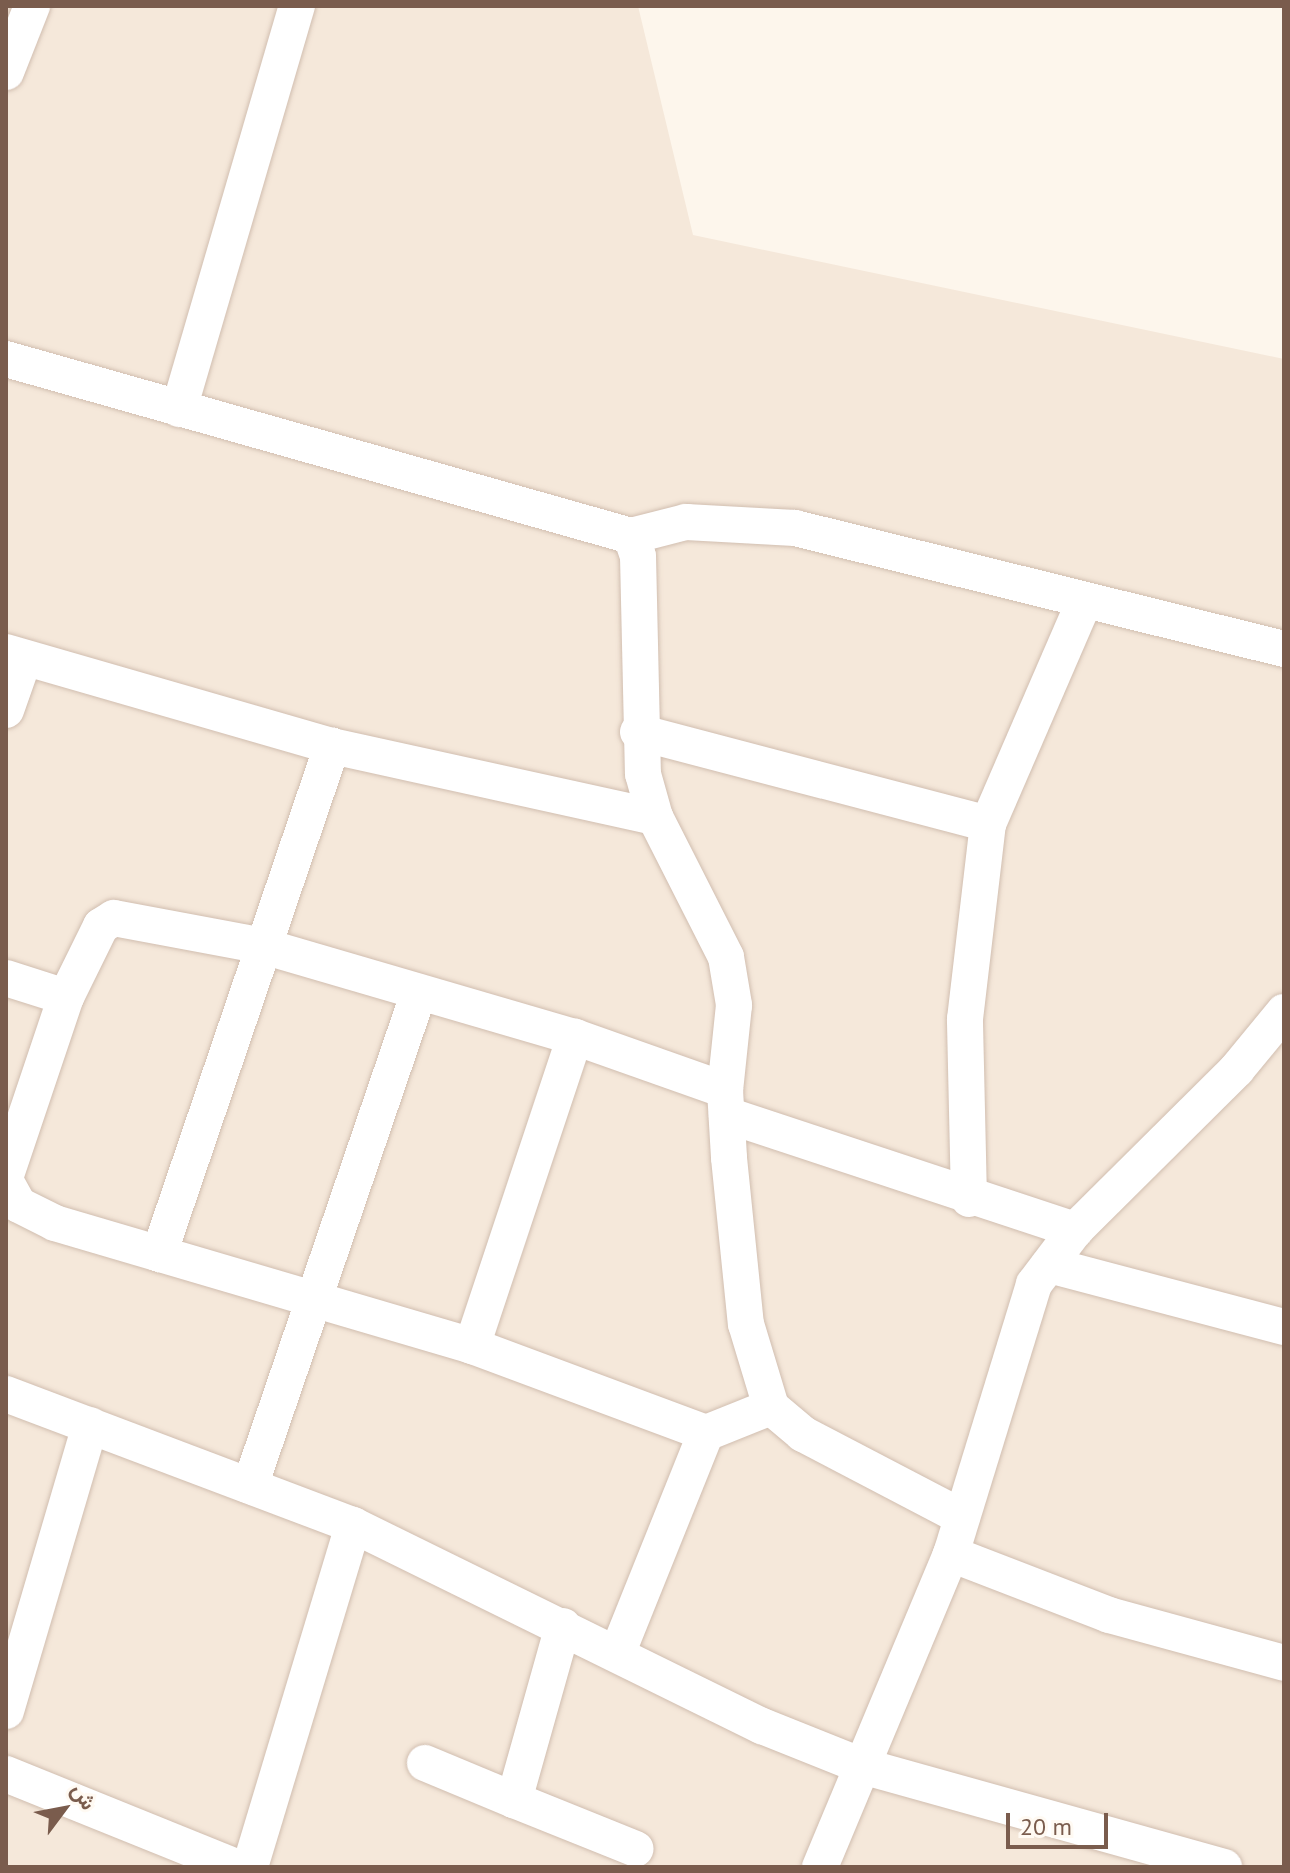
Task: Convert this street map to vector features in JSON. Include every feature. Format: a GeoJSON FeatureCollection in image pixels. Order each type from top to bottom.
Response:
{"type":"FeatureCollection","features":[{"type":"Feature","properties":{"kind":"street"},"geometry":{"type":"LineString","coordinates":[[6,72],[32,6]]}},
{"type":"Feature","properties":{"kind":"street"},"geometry":{"type":"LineString","coordinates":[[179,409],[297,6]]}},
{"type":"Feature","properties":{"kind":"street"},"geometry":{"type":"LineString","coordinates":[[6,359],[631,536],[686,522],[795,528],[1083,604],[1284,649]]}},
{"type":"Feature","properties":{"kind":"street"},"geometry":{"type":"LineString","coordinates":[[631,536],[638,556],[638,732],[655,817],[726,957],[734,1005],[726,1103],[746,1324],[771,1407],[803,1434],[962,1517]]}},
{"type":"Feature","properties":{"kind":"street"},"geometry":{"type":"LineString","coordinates":[[969,1199],[965,1019],[988,824],[1083,604]]}},
{"type":"Feature","properties":{"kind":"street"},"geometry":{"type":"LineString","coordinates":[[6,710],[15,655],[332,746],[655,817]]}},
{"type":"Feature","properties":{"kind":"street"},"geometry":{"type":"LineString","coordinates":[[638,732],[988,824]]}},
{"type":"Feature","properties":{"kind":"street"},"geometry":{"type":"LineString","coordinates":[[159,1254],[332,746]]}},
{"type":"Feature","properties":{"kind":"street"},"geometry":{"type":"LineString","coordinates":[[6,1175],[66,997],[101,926],[114,918],[263,946],[418,995],[575,1037],[726,1103],[969,1199],[1075,1230]]}},
{"type":"Feature","properties":{"kind":"street"},"geometry":{"type":"LineString","coordinates":[[6,978],[66,997]]}},
{"type":"Feature","properties":{"kind":"street"},"geometry":{"type":"LineString","coordinates":[[250,1486],[418,995]]}},
{"type":"Feature","properties":{"kind":"street"},"geometry":{"type":"LineString","coordinates":[[820,1867],[951,1554],[1002,1370],[1034,1284],[1075,1230],[1268,1057],[1284,1012]]}},
{"type":"Feature","properties":{"kind":"street"},"geometry":{"type":"LineString","coordinates":[[472,1346],[575,1037]]}},
{"type":"Feature","properties":{"kind":"street"},"geometry":{"type":"LineString","coordinates":[[6,1182],[19,1205],[55,1223],[317,1297],[472,1346],[706,1433],[771,1407]]}},
{"type":"Feature","properties":{"kind":"street"},"geometry":{"type":"LineString","coordinates":[[1049,1265],[1284,1327]]}},
{"type":"Feature","properties":{"kind":"street"},"geometry":{"type":"LineString","coordinates":[[6,1394],[353,1525],[617,1654],[862,1766],[1224,1867]]}},
{"type":"Feature","properties":{"kind":"street"},"geometry":{"type":"LineString","coordinates":[[6,1711],[90,1425]]}},
{"type":"Feature","properties":{"kind":"street"},"geometry":{"type":"LineString","coordinates":[[617,1654],[706,1433]]}},
{"type":"Feature","properties":{"kind":"street"},"geometry":{"type":"LineString","coordinates":[[250,1867],[353,1525]]}},
{"type":"Feature","properties":{"kind":"street"},"geometry":{"type":"LineString","coordinates":[[951,1554],[1109,1615],[1284,1663]]}},
{"type":"Feature","properties":{"kind":"street"},"geometry":{"type":"LineString","coordinates":[[514,1800],[563,1626]]}},
{"type":"Feature","properties":{"kind":"street"},"geometry":{"type":"LineString","coordinates":[[425,1763],[636,1849]]}},
{"type":"Feature","properties":{"kind":"street"},"geometry":{"type":"LineString","coordinates":[[6,1774],[236,1867]]}},
{"type":"Feature","properties":{"kind":"shaded area"},"geometry":{"type":"Polygon","coordinates":[[[6,6],[638,6],[693,235],[1284,359],[1284,1867],[6,1867],[6,6]]]}}]}
